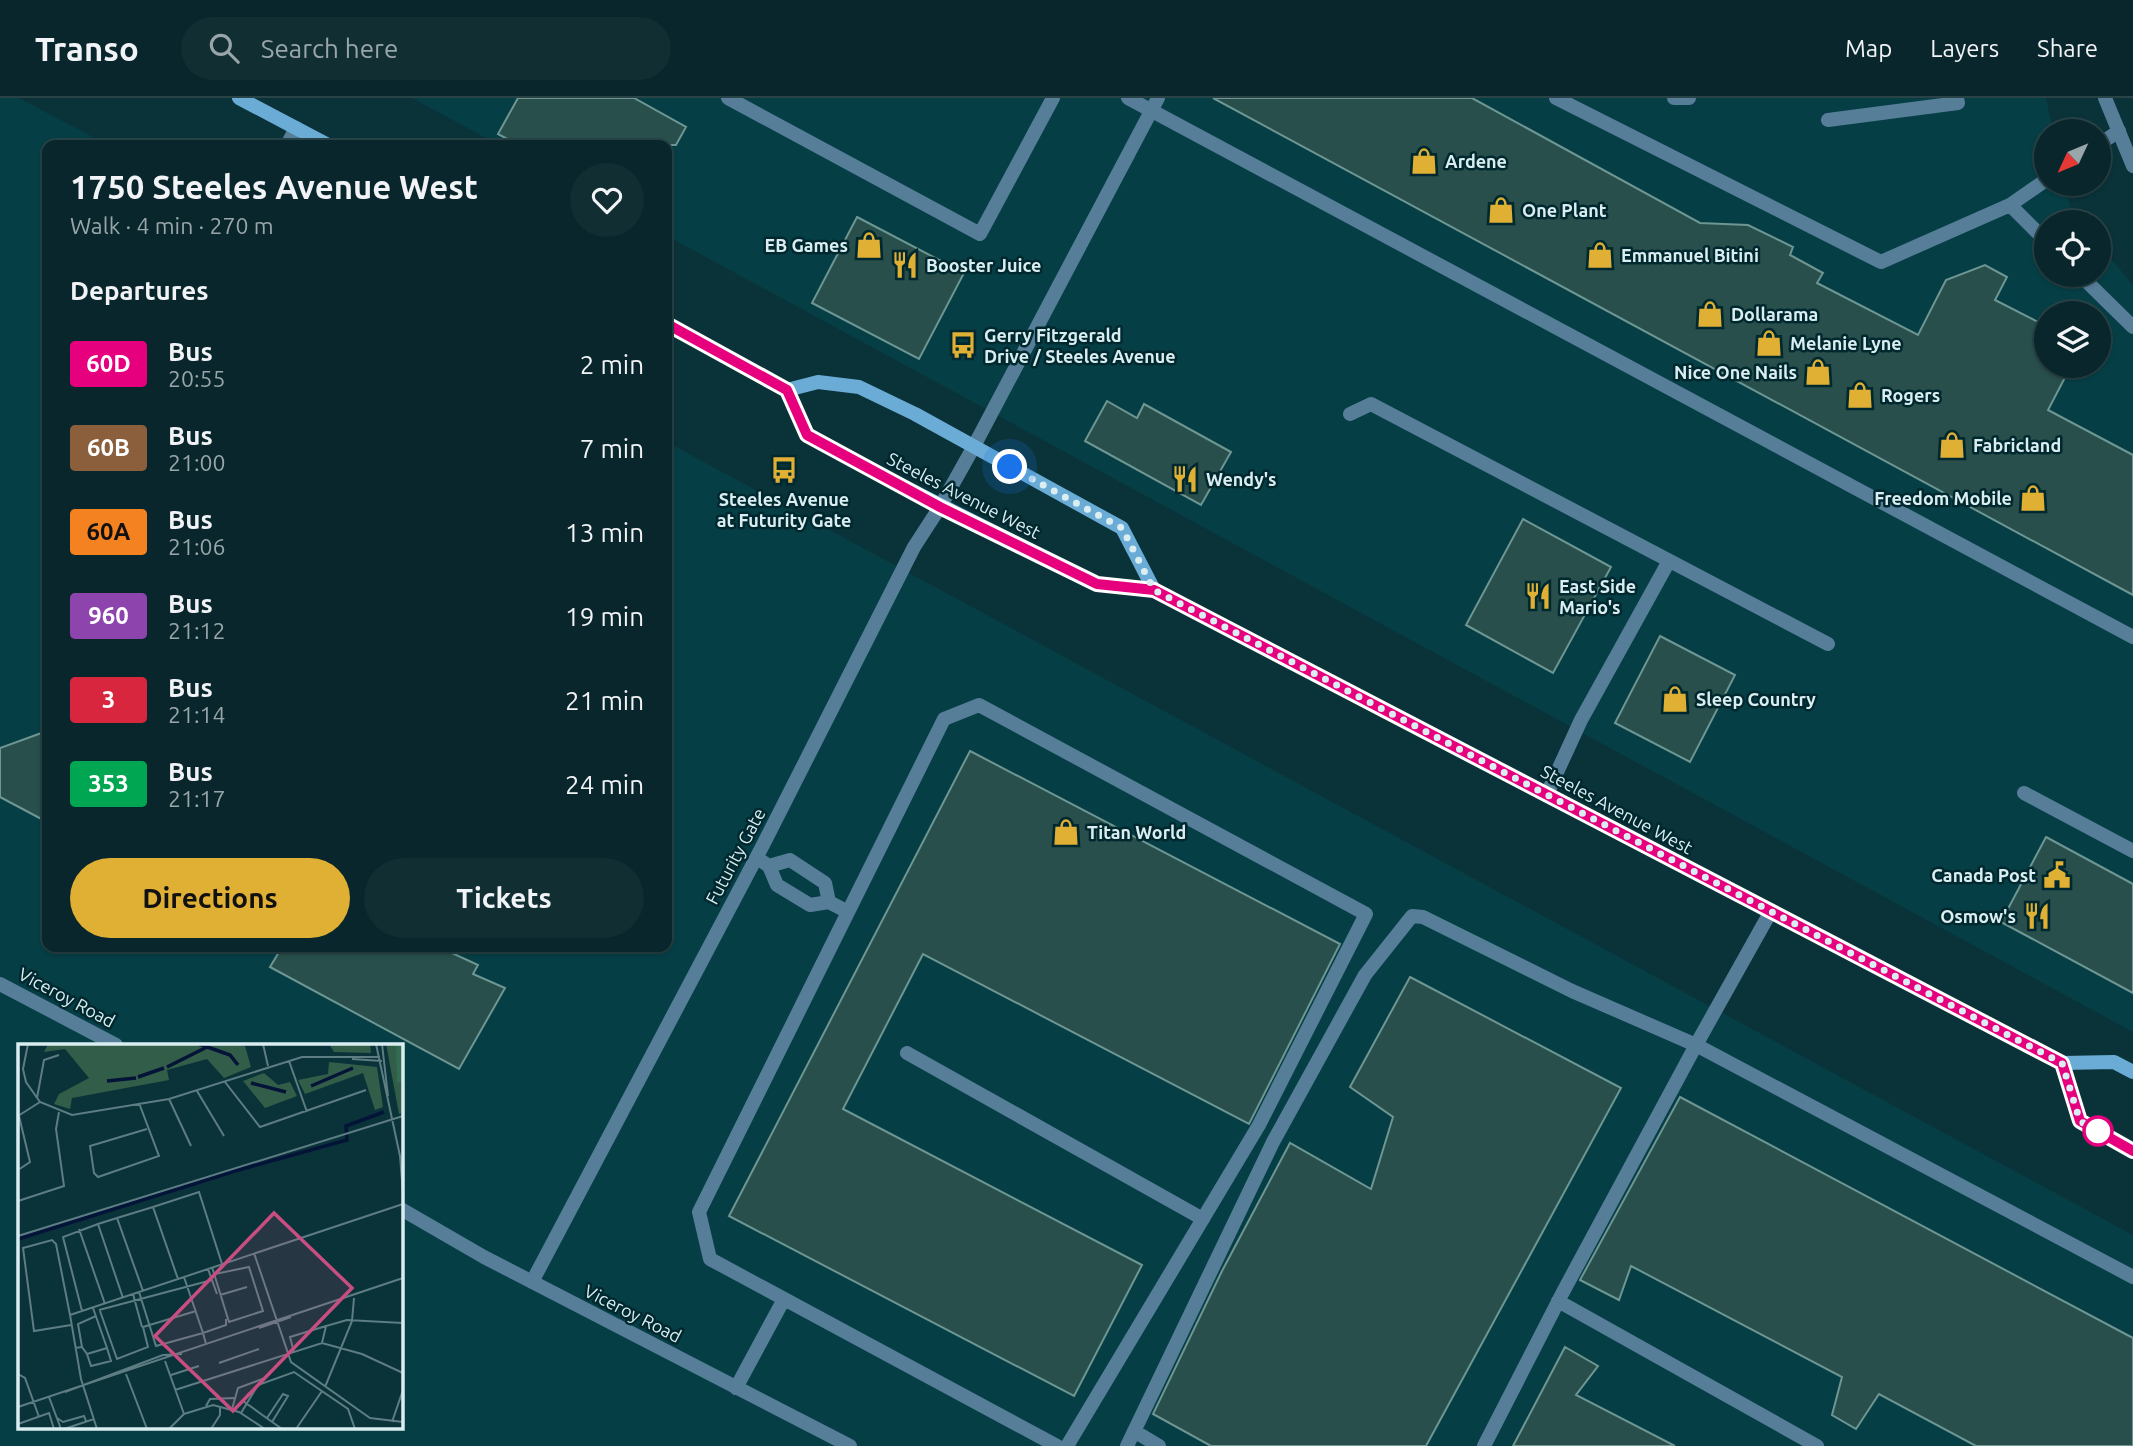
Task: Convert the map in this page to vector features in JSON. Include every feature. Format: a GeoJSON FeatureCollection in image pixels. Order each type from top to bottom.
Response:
{"type":"FeatureCollection","features":[{"type":"Feature","properties":{"kind":"main road"},"geometry":{"type":"LineString","coordinates":[[240,98],[319,140]]}},
{"type":"Feature","properties":{"kind":"main road"},"geometry":{"type":"LineString","coordinates":[[672,327],[787,390],[818,382],[859,387],[1122,528],[1154,590]]}},
{"type":"Feature","properties":{"kind":"main road","name":"Steeles Avenue West"},"geometry":{"type":"LineString","coordinates":[[787,390],[807,435],[940,507],[1097,584],[1154,590],[2062,1063],[2114,1062],[2133,1072]]}},
{"type":"Feature","properties":{"kind":"main road"},"geometry":{"type":"LineString","coordinates":[[2062,1063],[2080,1121],[2133,1150]]}},
{"type":"Feature","properties":{"kind":"street"},"geometry":{"type":"LineString","coordinates":[[728,98],[980,234],[1054,98]]}},
{"type":"Feature","properties":{"kind":"street"},"geometry":{"type":"LineString","coordinates":[[1128,98],[1155,104],[2133,637]]}},
{"type":"Feature","properties":{"kind":"street"},"geometry":{"type":"LineString","coordinates":[[1556,98],[1881,262],[2010,205],[2034,188]]}},
{"type":"Feature","properties":{"kind":"street"},"geometry":{"type":"LineString","coordinates":[[1674,98],[1689,98]]}},
{"type":"Feature","properties":{"kind":"street"},"geometry":{"type":"LineString","coordinates":[[1828,120],[1958,103],[1957,98]]}},
{"type":"Feature","properties":{"kind":"street"},"geometry":{"type":"LineString","coordinates":[[2105,98],[2133,166]]}},
{"type":"Feature","properties":{"kind":"street","name":"Futurity Gate"},"geometry":{"type":"LineString","coordinates":[[532,1282],[756,858],[914,547],[973,448],[1155,104]]}},
{"type":"Feature","properties":{"kind":"street"},"geometry":{"type":"LineString","coordinates":[[290,140],[296,128]]}},
{"type":"Feature","properties":{"kind":"street"},"geometry":{"type":"LineString","coordinates":[[2111,136],[2119,131]]}},
{"type":"Feature","properties":{"kind":"street"},"geometry":{"type":"LineString","coordinates":[[2010,205],[2034,229]]}},
{"type":"Feature","properties":{"kind":"street"},"geometry":{"type":"LineString","coordinates":[[2092,287],[2133,327]]}},
{"type":"Feature","properties":{"kind":"street"},"geometry":{"type":"LineString","coordinates":[[1350,414],[1371,404],[1828,644]]}},
{"type":"Feature","properties":{"kind":"street"},"geometry":{"type":"LineString","coordinates":[[1546,794],[1581,720],[1669,561]]}},
{"type":"Feature","properties":{"kind":"street"},"geometry":{"type":"LineString","coordinates":[[1057,1446],[710,1259],[699,1212],[944,719],[979,705],[1366,914],[1259,1125],[1067,1446]]}},
{"type":"Feature","properties":{"kind":"street"},"geometry":{"type":"LineString","coordinates":[[2024,793],[2133,851]]}},
{"type":"Feature","properties":{"kind":"street"},"geometry":{"type":"LineString","coordinates":[[756,858],[769,866],[777,885],[799,899],[810,905],[829,902],[848,912]]}},
{"type":"Feature","properties":{"kind":"street"},"geometry":{"type":"LineString","coordinates":[[769,866],[790,860],[825,883],[829,902]]}},
{"type":"Feature","properties":{"kind":"street"},"geometry":{"type":"LineString","coordinates":[[1484,1446],[1558,1301],[1771,911]]}},
{"type":"Feature","properties":{"kind":"street"},"geometry":{"type":"LineString","coordinates":[[1127,1446],[1273,1142],[1365,975],[1412,916],[1423,917],[1572,991],[1696,1045],[2133,1277]]}},
{"type":"Feature","properties":{"kind":"street","name":"Viceroy Road"},"geometry":{"type":"LineString","coordinates":[[0,984],[114,1044]]}},
{"type":"Feature","properties":{"kind":"street"},"geometry":{"type":"LineString","coordinates":[[906,1053],[1203,1219]]}},
{"type":"Feature","properties":{"kind":"street","name":"Viceroy Road"},"geometry":{"type":"LineString","coordinates":[[402,1210],[532,1282],[850,1446]]}},
{"type":"Feature","properties":{"kind":"street"},"geometry":{"type":"LineString","coordinates":[[736,1388],[784,1299]]}},
{"type":"Feature","properties":{"kind":"street"},"geometry":{"type":"LineString","coordinates":[[1558,1301],[1817,1446]]}},
{"type":"Feature","properties":{"kind":"street"},"geometry":{"type":"LineString","coordinates":[[1135,1431],[1158,1446]]}},
{"type":"Feature","properties":{"kind":"shaded area"},"geometry":{"type":"Polygon","coordinates":[[[0,98],[19,98],[99,140],[42,140],[42,952],[672,952],[672,445],[2133,1235],[2133,1446],[0,1446],[0,98]]]}},
{"type":"Feature","properties":{"kind":"shaded area"},"geometry":{"type":"Polygon","coordinates":[[[412,98],[2046,98],[2050,119],[2034,119],[2034,196],[2068,196],[2072,210],[2034,210],[2034,287],[2111,287],[2111,259],[2133,285],[2133,1032],[672,239],[672,140],[490,140],[412,98]]]}},
{"type":"Feature","properties":{"kind":"building"},"geometry":{"type":"Polygon","coordinates":[[[518,98],[634,98],[686,127],[676,145],[672,145],[672,140],[509,140],[498,134],[518,98]]]}},
{"type":"Feature","properties":{"kind":"building"},"geometry":{"type":"Polygon","coordinates":[[[1213,98],[1472,98],[1700,223],[1748,225],[1793,247],[1790,255],[1823,273],[1817,283],[1918,335],[1946,280],[1985,265],[2007,277],[1995,300],[2034,320],[2034,378],[2065,378],[2048,410],[2133,455],[2133,595],[1213,98]]]}},
{"type":"Feature","properties":{"kind":"building"},"geometry":{"type":"Polygon","coordinates":[[[857,217],[964,273],[919,359],[812,303],[857,217]]]}},
{"type":"Feature","properties":{"kind":"building","name":"Wendy's"},"geometry":{"type":"Polygon","coordinates":[[[1107,401],[1137,418],[1144,404],[1231,452],[1201,505],[1085,441],[1107,401]]]}},
{"type":"Feature","properties":{"kind":"building","name":"East Side Mario's"},"geometry":{"type":"Polygon","coordinates":[[[1523,519],[1611,567],[1553,673],[1466,625],[1523,519]]]}},
{"type":"Feature","properties":{"kind":"building","name":"Sleep Country"},"geometry":{"type":"Polygon","coordinates":[[[1660,636],[1735,675],[1690,762],[1615,723],[1660,636]]]}},
{"type":"Feature","properties":{"kind":"building"},"geometry":{"type":"Polygon","coordinates":[[[42,733],[42,819],[0,797],[0,748],[42,733]]]}},
{"type":"Feature","properties":{"kind":"building"},"geometry":{"type":"Polygon","coordinates":[[[970,751],[1340,944],[1249,1124],[923,954],[843,1109],[1142,1265],[1074,1396],[729,1216],[970,751]]]}},
{"type":"Feature","properties":{"kind":"building"},"geometry":{"type":"Polygon","coordinates":[[[2046,837],[2133,884],[2133,993],[2001,922],[2046,837]]]}},
{"type":"Feature","properties":{"kind":"building"},"geometry":{"type":"Polygon","coordinates":[[[279,952],[450,952],[478,965],[473,974],[505,988],[459,1069],[270,967],[279,952]]]}},
{"type":"Feature","properties":{"kind":"building"},"geometry":{"type":"Polygon","coordinates":[[[1410,977],[1621,1088],[1426,1446],[1211,1446],[1153,1414],[1222,1271],[1290,1143],[1371,1189],[1393,1117],[1350,1087],[1410,977]]]}},
{"type":"Feature","properties":{"kind":"building"},"geometry":{"type":"Polygon","coordinates":[[[1680,1097],[2133,1338],[2133,1446],[1976,1446],[1879,1394],[1856,1429],[1832,1415],[1842,1377],[1631,1266],[1619,1300],[1580,1280],[1680,1097]]]}},
{"type":"Feature","properties":{"kind":"building"},"geometry":{"type":"Polygon","coordinates":[[[1565,1347],[1598,1366],[1576,1395],[1675,1446],[1513,1446],[1565,1347]]]}},
{"type":"Feature","properties":{"kind":"bus line","name":"60D"},"geometry":{"type":"LineString","coordinates":[[672,327],[787,390],[807,435],[940,507],[1097,584],[1154,590],[2062,1063],[2080,1121],[2133,1151]]}},
{"type":"Feature","properties":{"kind":"place","name":"Ardene"},"geometry":{"type":"Point","coordinates":[1424,161]}},
{"type":"Feature","properties":{"kind":"place","name":"One Plant"},"geometry":{"type":"Point","coordinates":[1501,210]}},
{"type":"Feature","properties":{"kind":"place","name":"EB Games"},"geometry":{"type":"Point","coordinates":[869,245]}},
{"type":"Feature","properties":{"kind":"place","name":"Emmanuel Bitini"},"geometry":{"type":"Point","coordinates":[1600,255]}},
{"type":"Feature","properties":{"kind":"place","name":"Booster Juice"},"geometry":{"type":"Point","coordinates":[905,265]}},
{"type":"Feature","properties":{"kind":"place","name":"Dollarama"},"geometry":{"type":"Point","coordinates":[1710,314]}},
{"type":"Feature","properties":{"kind":"place","name":"Melanie Lyne"},"geometry":{"type":"Point","coordinates":[1769,343]}},
{"type":"Feature","properties":{"kind":"place","name":"Gerry Fitzgerald Drive / Steeles Avenue"},"geometry":{"type":"Point","coordinates":[963,345]}},
{"type":"Feature","properties":{"kind":"place","name":"Nice One Nails"},"geometry":{"type":"Point","coordinates":[1818,372]}},
{"type":"Feature","properties":{"kind":"place","name":"Rogers"},"geometry":{"type":"Point","coordinates":[1860,395]}},
{"type":"Feature","properties":{"kind":"place","name":"Fabricland"},"geometry":{"type":"Point","coordinates":[1952,445]}},
{"type":"Feature","properties":{"kind":"place","name":"Steeles Avenue at Futurity Gate"},"geometry":{"type":"Point","coordinates":[784,470]}},
{"type":"Feature","properties":{"kind":"place","name":"Wendy's"},"geometry":{"type":"Point","coordinates":[1185,479]}},
{"type":"Feature","properties":{"kind":"place","name":"Freedom Mobile"},"geometry":{"type":"Point","coordinates":[2033,498]}},
{"type":"Feature","properties":{"kind":"place","name":"East Side Mario's"},"geometry":{"type":"Point","coordinates":[1538,596]}},
{"type":"Feature","properties":{"kind":"place","name":"Sleep Country"},"geometry":{"type":"Point","coordinates":[1675,699]}},
{"type":"Feature","properties":{"kind":"place","name":"Titan World"},"geometry":{"type":"Point","coordinates":[1066,832]}},
{"type":"Feature","properties":{"kind":"place","name":"Canada Post"},"geometry":{"type":"Point","coordinates":[2057,875]}},
{"type":"Feature","properties":{"kind":"place","name":"Osmow's"},"geometry":{"type":"Point","coordinates":[2037,916]}},
{"type":"Feature","properties":{"kind":"route"},"geometry":{"type":"LineString","coordinates":[[1010,467],[1122,528],[1154,590],[2062,1063],[2080,1121],[2098,1131]]}}]}
